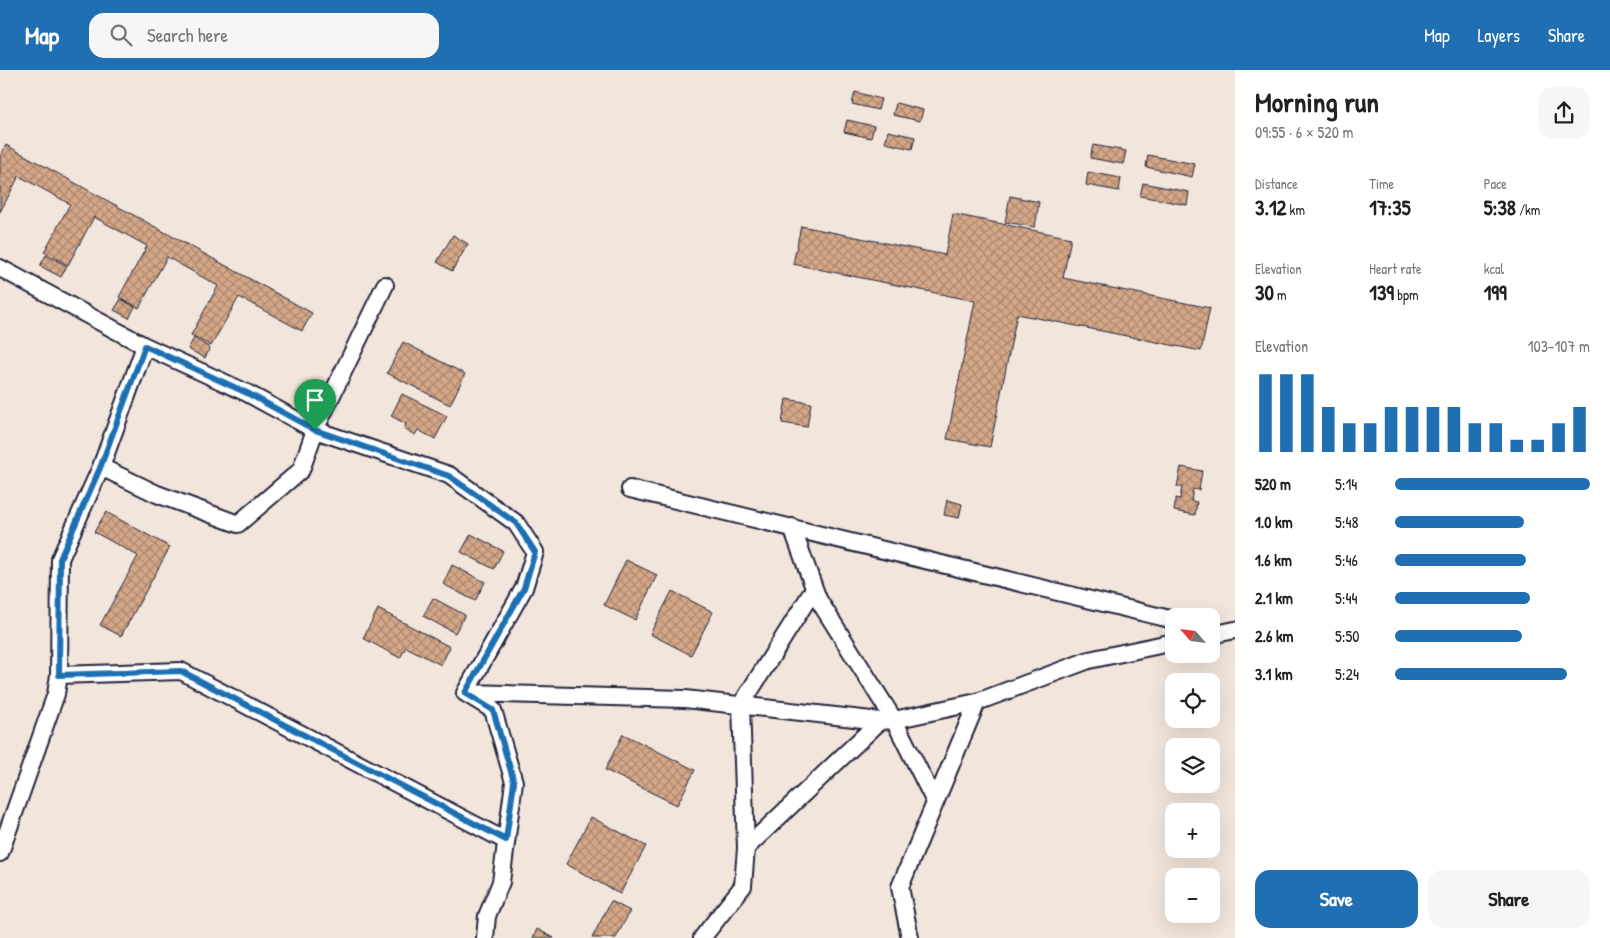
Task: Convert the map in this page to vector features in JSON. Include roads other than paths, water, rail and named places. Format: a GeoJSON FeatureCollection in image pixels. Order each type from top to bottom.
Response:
{"type":"FeatureCollection","features":[{"type":"Feature","properties":{"kind":"street"},"geometry":{"type":"LineString","coordinates":[[0,268],[145,346],[247,393],[315,430],[449,476],[516,523],[535,552],[524,588],[465,693]]}},
{"type":"Feature","properties":{"kind":"street"},"geometry":{"type":"LineString","coordinates":[[100,468],[157,494],[238,524],[301,470],[315,430],[385,285]]}},
{"type":"Feature","properties":{"kind":"street"},"geometry":{"type":"LineString","coordinates":[[0,853],[56,694],[59,675],[60,559],[100,468],[145,346]]}},
{"type":"Feature","properties":{"kind":"street"},"geometry":{"type":"LineString","coordinates":[[630,489],[1165,618]]}},
{"type":"Feature","properties":{"kind":"street"},"geometry":{"type":"LineString","coordinates":[[792,527],[818,599],[936,802]]}},
{"type":"Feature","properties":{"kind":"street"},"geometry":{"type":"LineString","coordinates":[[702,938],[744,886],[746,848],[741,705],[814,589]]}},
{"type":"Feature","properties":{"kind":"street"},"geometry":{"type":"LineString","coordinates":[[465,693],[685,699],[887,720],[977,702],[1089,660],[1165,644]]}},
{"type":"Feature","properties":{"kind":"street"},"geometry":{"type":"LineString","coordinates":[[59,675],[181,671],[506,840]]}},
{"type":"Feature","properties":{"kind":"street"},"geometry":{"type":"LineString","coordinates":[[465,693],[493,710],[514,782],[501,882],[487,916],[485,938]]}},
{"type":"Feature","properties":{"kind":"street"},"geometry":{"type":"LineString","coordinates":[[910,938],[900,887],[977,702]]}},
{"type":"Feature","properties":{"kind":"street"},"geometry":{"type":"LineString","coordinates":[[746,848],[887,720]]}}]}
